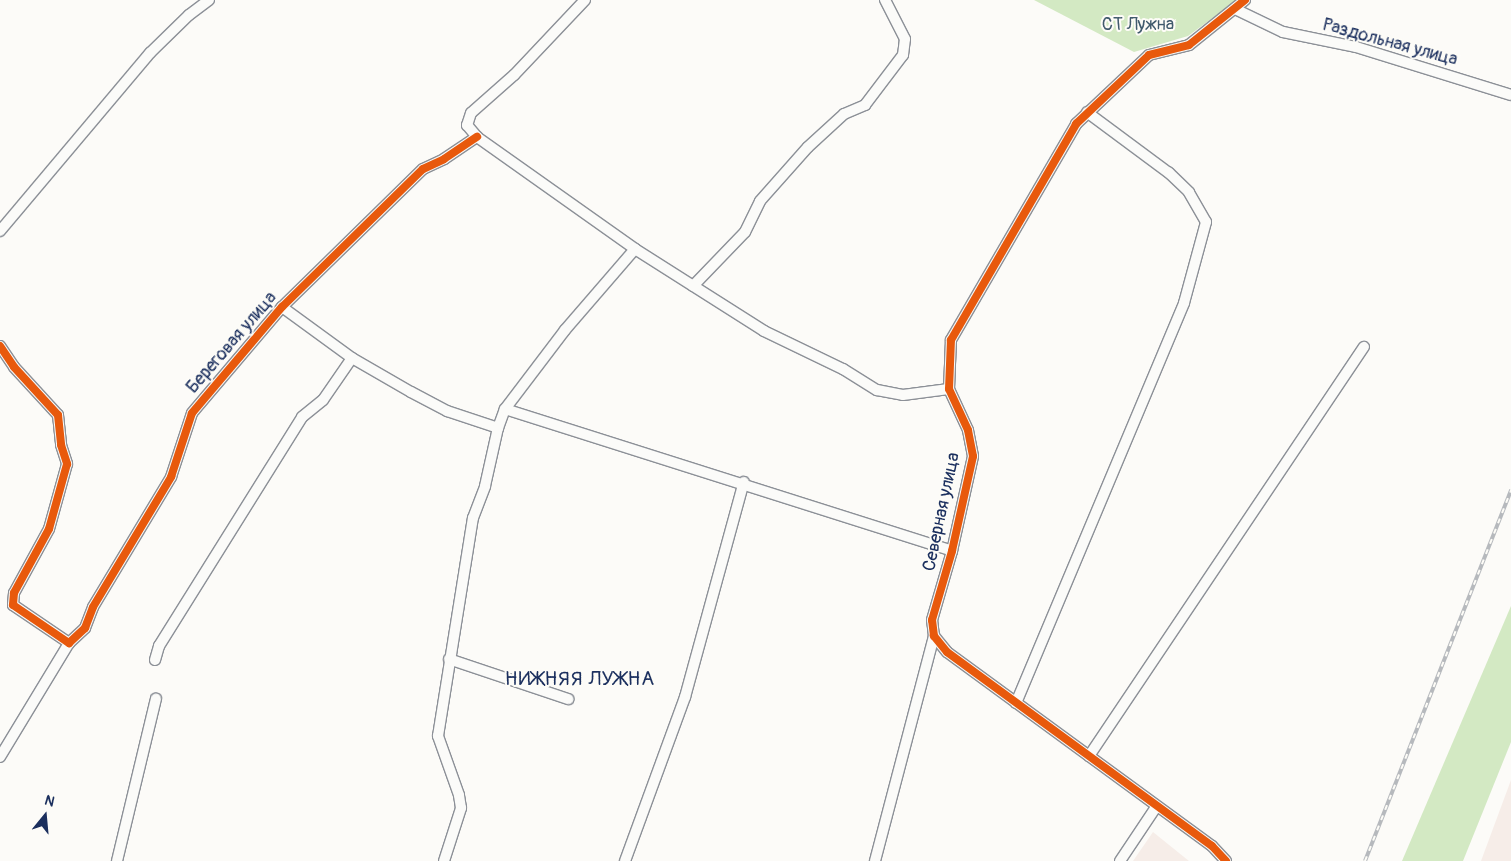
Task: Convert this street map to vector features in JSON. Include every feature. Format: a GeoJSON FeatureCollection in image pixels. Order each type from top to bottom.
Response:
{"type":"FeatureCollection","features":[{"type":"Feature","properties":{"kind":"street"},"geometry":{"type":"LineString","coordinates":[[0,231],[150,53],[189,15],[209,0]]}},
{"type":"Feature","properties":{"kind":"street"},"geometry":{"type":"LineString","coordinates":[[585,0],[514,75],[466,119],[467,125],[476,137],[635,249],[764,331],[843,369],[877,390],[903,395],[949,388]]}},
{"type":"Feature","properties":{"kind":"street"},"geometry":{"type":"LineString","coordinates":[[693,286],[745,232],[760,201],[808,147],[844,114],[865,104],[903,54],[905,39],[884,0]]}},
{"type":"Feature","properties":{"kind":"street","name":"Северная улица"},"geometry":{"type":"LineString","coordinates":[[875,861],[934,636],[932,620],[952,551],[973,456],[968,430],[949,388],[951,340],[1064,142],[1087,112],[1149,55],[1188,45],[1245,0]]}},
{"type":"Feature","properties":{"kind":"street","name":"Раздольная улица"},"geometry":{"type":"LineString","coordinates":[[1234,9],[1283,32],[1356,47],[1511,94]]}},
{"type":"Feature","properties":{"kind":"street"},"geometry":{"type":"LineString","coordinates":[[1016,703],[1184,304],[1206,222],[1189,192],[1169,172],[1087,112]]}},
{"type":"Feature","properties":{"kind":"street","name":"Береговая улица"},"geometry":{"type":"LineString","coordinates":[[70,643],[85,628],[93,607],[171,477],[192,413],[282,307],[423,168],[444,159],[476,137]]}},
{"type":"Feature","properties":{"kind":"street"},"geometry":{"type":"LineString","coordinates":[[444,861],[460,808],[460,795],[438,736],[449,659],[470,552],[473,518],[485,486],[498,428],[505,409],[565,330],[635,249]]}},
{"type":"Feature","properties":{"kind":"street"},"geometry":{"type":"LineString","coordinates":[[282,307],[352,358],[447,411],[498,428]]}},
{"type":"Feature","properties":{"kind":"street"},"geometry":{"type":"LineString","coordinates":[[0,346],[14,367],[58,415],[61,445],[67,464],[49,529],[14,593],[13,605],[70,643],[0,757]]}},
{"type":"Feature","properties":{"kind":"street"},"geometry":{"type":"LineString","coordinates":[[1088,756],[1364,347]]}},
{"type":"Feature","properties":{"kind":"street"},"geometry":{"type":"LineString","coordinates":[[155,660],[159,646],[302,417],[323,400],[352,358]]}},
{"type":"Feature","properties":{"kind":"street"},"geometry":{"type":"LineString","coordinates":[[505,409],[744,482],[952,551]]}},
{"type":"Feature","properties":{"kind":"street"},"geometry":{"type":"LineString","coordinates":[[625,861],[685,697],[744,482]]}},
{"type":"Feature","properties":{"kind":"street"},"geometry":{"type":"LineString","coordinates":[[934,636],[947,652],[1156,807],[1212,846],[1226,861]]}},
{"type":"Feature","properties":{"kind":"street"},"geometry":{"type":"LineString","coordinates":[[449,659],[568,699]]}},
{"type":"Feature","properties":{"kind":"street"},"geometry":{"type":"LineString","coordinates":[[117,861],[156,699]]}},
{"type":"Feature","properties":{"kind":"street"},"geometry":{"type":"LineString","coordinates":[[1120,861],[1156,807]]}},
{"type":"Feature","properties":{"kind":"shaded area"},"geometry":{"type":"Polygon","coordinates":[[[1511,780],[1511,861],[1481,861],[1511,780]]]}},
{"type":"Feature","properties":{"kind":"shaded area"},"geometry":{"type":"Polygon","coordinates":[[[1153,832],[1189,861],[1133,861],[1153,832]]]}},
{"type":"Feature","properties":{"kind":"green space","name":"СТ Лужна"},"geometry":{"type":"Polygon","coordinates":[[[1034,0],[1237,0],[1188,36],[1134,52],[1034,0]]]}},
{"type":"Feature","properties":{"kind":"green space"},"geometry":{"type":"Polygon","coordinates":[[[1511,606],[1511,742],[1463,861],[1402,861],[1511,606]]]}},
{"type":"Feature","properties":{"kind":"railway"},"geometry":{"type":"LineString","coordinates":[[1365,861],[1511,490]]}},
{"type":"Feature","properties":{"kind":"cycle path"},"geometry":{"type":"LineString","coordinates":[[1226,861],[1212,846],[947,652],[934,636],[932,620],[952,551],[973,456],[968,430],[949,389],[951,340],[1076,124],[1149,55],[1189,45],[1245,0]]}},
{"type":"Feature","properties":{"kind":"cycle path"},"geometry":{"type":"LineString","coordinates":[[0,346],[14,367],[58,415],[61,445],[67,464],[49,529],[14,593],[13,605],[69,643],[85,628],[93,607],[171,477],[192,413],[282,307],[423,169],[444,159],[477,137]]}},
{"type":"Feature","properties":{"kind":"district","name":"НИЖНЯЯ ЛУЖНА"},"geometry":{"type":"Point","coordinates":[580,678]}}]}
